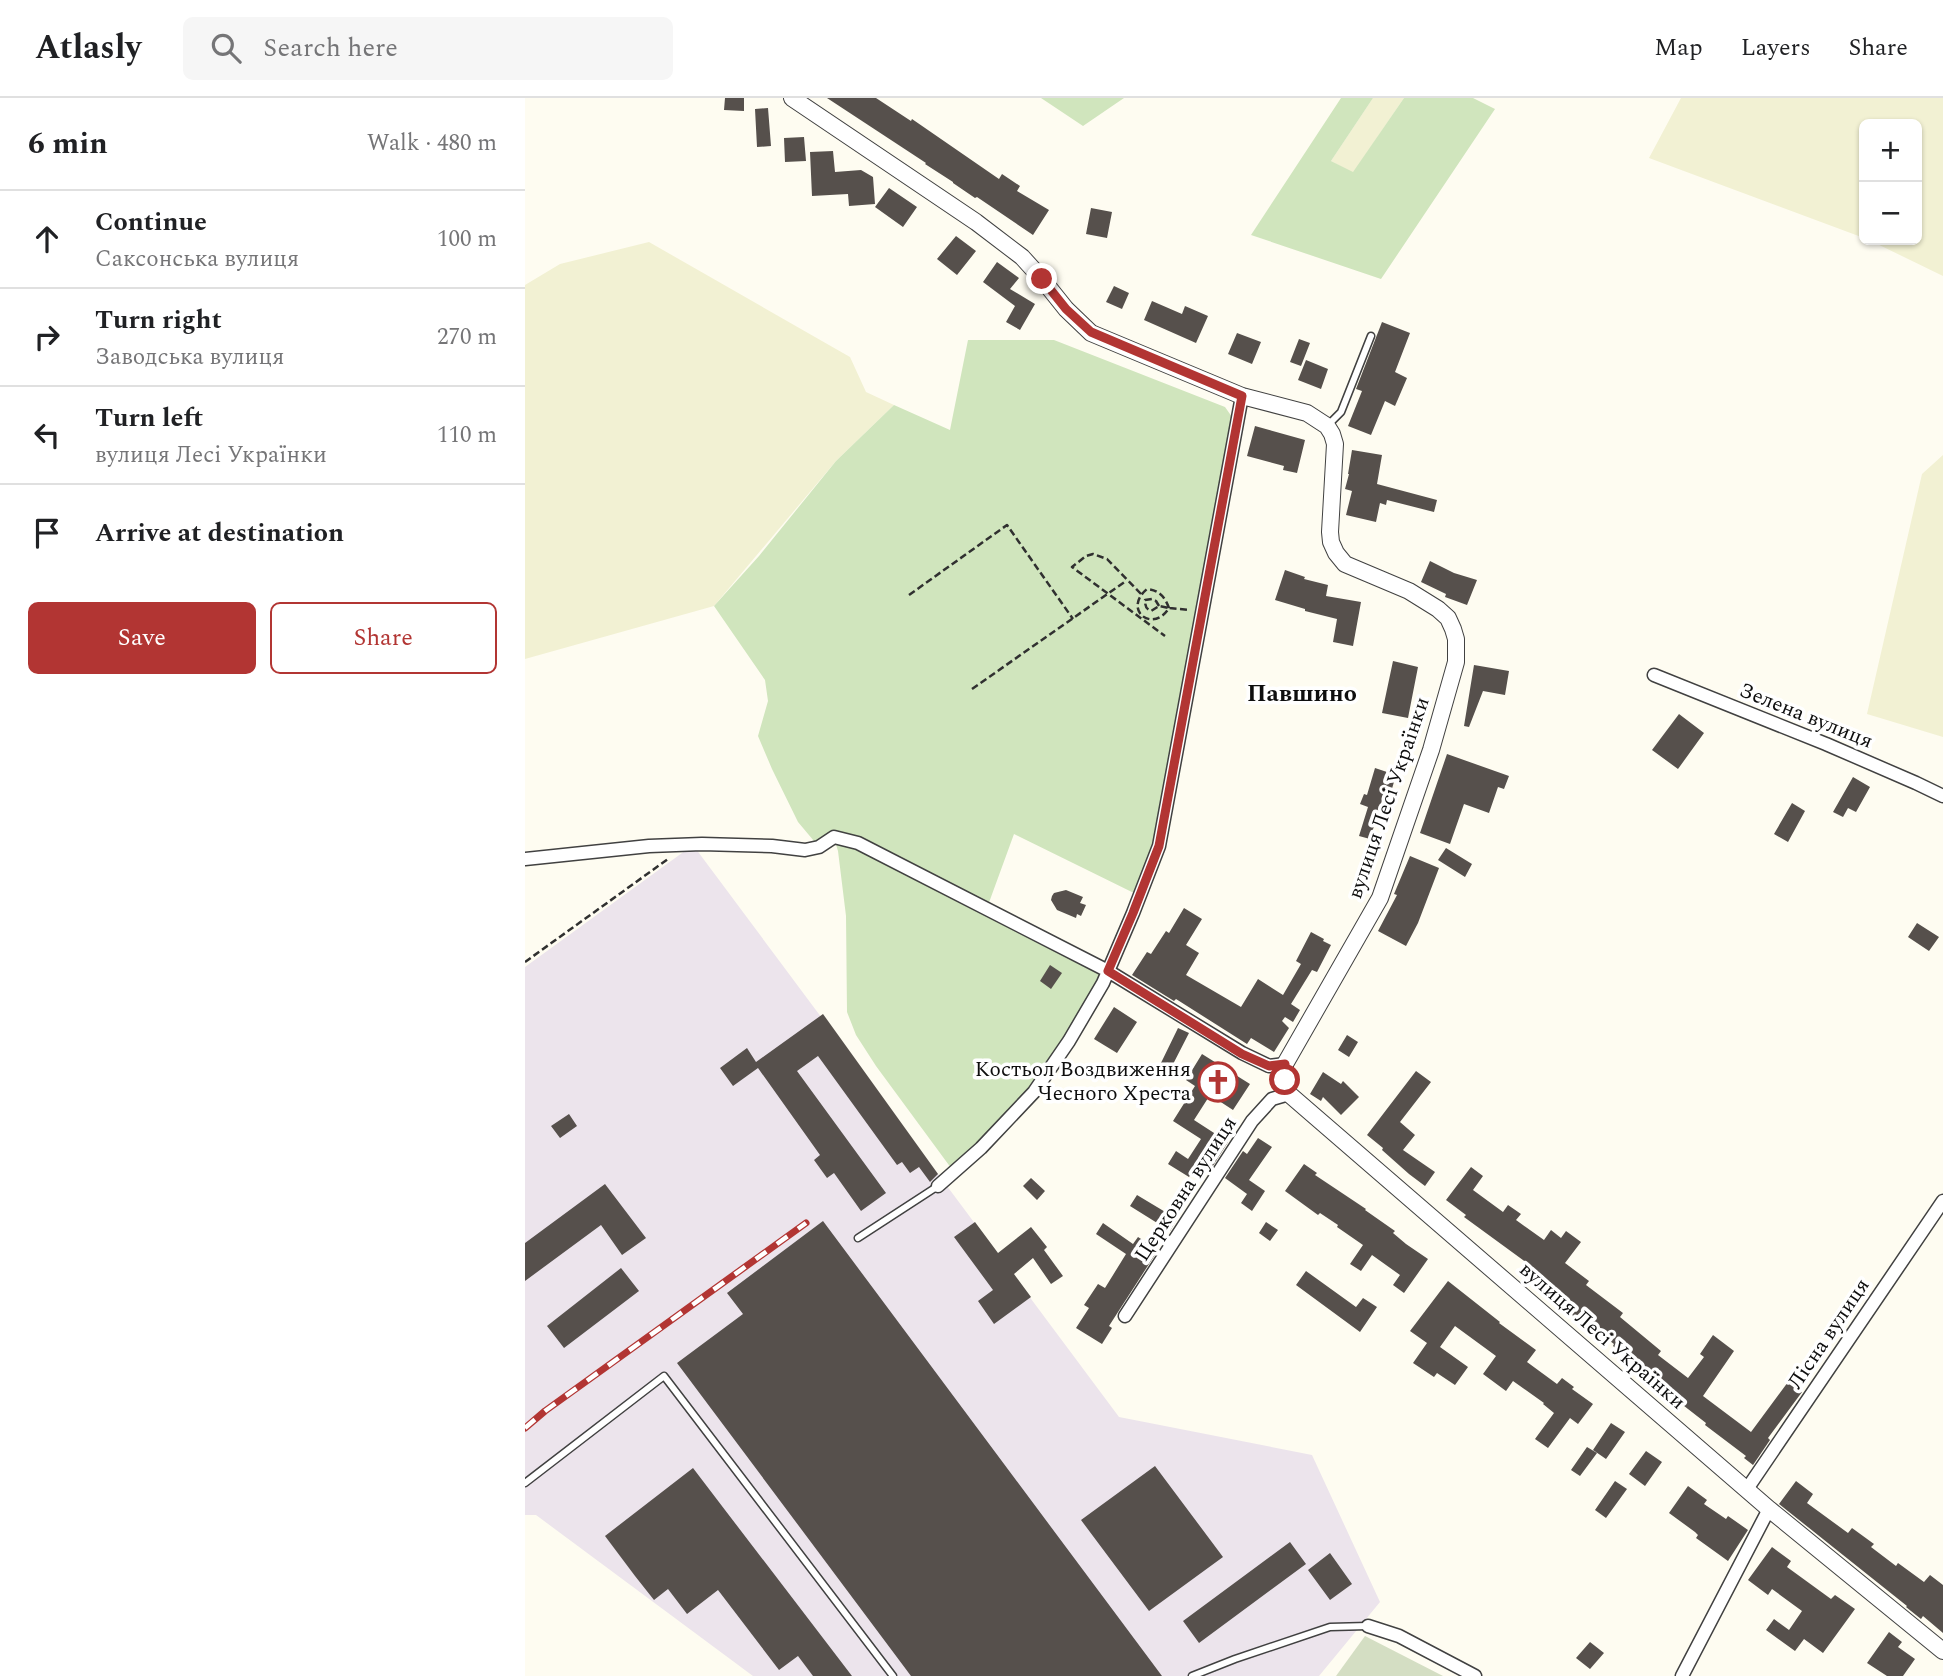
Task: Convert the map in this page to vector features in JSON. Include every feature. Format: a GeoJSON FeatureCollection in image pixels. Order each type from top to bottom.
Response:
{"type":"FeatureCollection","features":[{"type":"Feature","properties":{"kind":"street"},"geometry":{"type":"LineString","coordinates":[[792,98],[976,222],[1022,257],[1066,309],[1091,332],[1242,396],[1307,413],[1327,426]]}},
{"type":"Feature","properties":{"kind":"street"},"geometry":{"type":"LineString","coordinates":[[938,1186],[981,1148],[1034,1092],[1069,1041],[1103,983],[1159,846],[1242,396]]}},
{"type":"Feature","properties":{"kind":"street","name":"вулиця Лесі Українки"},"geometry":{"type":"LineString","coordinates":[[1285,1064],[1380,898],[1431,750],[1456,662],[1456,639],[1448,618],[1409,591],[1345,564],[1336,553],[1330,532],[1335,444],[1327,426]]}},
{"type":"Feature","properties":{"kind":"street","name":"Зелена вулиця"},"geometry":{"type":"LineString","coordinates":[[1654,675],[1826,744],[1943,796]]}},
{"type":"Feature","properties":{"kind":"street"},"geometry":{"type":"LineString","coordinates":[[525,859],[688,844],[772,846],[805,850],[819,847],[834,837],[857,843],[1108,971],[1242,1054],[1269,1066],[1285,1064],[1285,1080],[1289,1094]]}},
{"type":"Feature","properties":{"kind":"street","name":"вулиця Лесі Українки"},"geometry":{"type":"LineString","coordinates":[[1289,1094],[1769,1509],[1943,1651]]}},
{"type":"Feature","properties":{"kind":"street","name":"Церковна вулиця"},"geometry":{"type":"LineString","coordinates":[[1125,1316],[1252,1121],[1272,1099],[1289,1094]]}},
{"type":"Feature","properties":{"kind":"street","name":"Лісна вулиця"},"geometry":{"type":"LineString","coordinates":[[1747,1489],[1943,1201]]}},
{"type":"Feature","properties":{"kind":"street"},"geometry":{"type":"LineString","coordinates":[[1682,1676],[1769,1509]]}},
{"type":"Feature","properties":{"kind":"street"},"geometry":{"type":"LineString","coordinates":[[1368,1626],[1399,1636],[1475,1676]]}},
{"type":"Feature","properties":{"kind":"lane"},"geometry":{"type":"LineString","coordinates":[[1327,426],[1341,412],[1371,336]]}},
{"type":"Feature","properties":{"kind":"lane"},"geometry":{"type":"LineString","coordinates":[[859,1238],[938,1186]]}},
{"type":"Feature","properties":{"kind":"lane"},"geometry":{"type":"LineString","coordinates":[[525,1483],[664,1376],[893,1676]]}},
{"type":"Feature","properties":{"kind":"lane"},"geometry":{"type":"LineString","coordinates":[[1192,1676],[1331,1627],[1368,1626]]}},
{"type":"Feature","properties":{"kind":"path"},"geometry":{"type":"LineString","coordinates":[[909,595],[1007,525],[1073,618]]}},
{"type":"Feature","properties":{"kind":"path"},"geometry":{"type":"LineString","coordinates":[[1141,594],[1107,559],[1093,554],[1072,567],[1165,636]]}},
{"type":"Feature","properties":{"kind":"path"},"geometry":{"type":"LineString","coordinates":[[972,689],[1126,581]]}},
{"type":"Feature","properties":{"kind":"path"},"geometry":{"type":"LineString","coordinates":[[1147,589],[1161,594],[1169,608],[1165,614],[1150,620],[1141,617],[1137,609],[1141,594],[1147,589]]}},
{"type":"Feature","properties":{"kind":"path"},"geometry":{"type":"LineString","coordinates":[[1159,606],[1202,612]]}},
{"type":"Feature","properties":{"kind":"path"},"geometry":{"type":"LineString","coordinates":[[525,962],[688,844]]}},
{"type":"Feature","properties":{"kind":"shaded area"},"geometry":{"type":"Polygon","coordinates":[[[693,845],[1119,1417],[1312,1455],[1380,1602],[1319,1676],[753,1676],[536,1515],[525,1515],[525,967],[693,845]]]}},
{"type":"Feature","properties":{"kind":"green space"},"geometry":{"type":"Polygon","coordinates":[[[1041,98],[1124,98],[1083,126],[1041,98]]]}},
{"type":"Feature","properties":{"kind":"green space"},"geometry":{"type":"Polygon","coordinates":[[[1341,98],[1373,98],[1331,161],[1353,172],[1404,98],[1473,98],[1495,109],[1381,279],[1251,235],[1341,98]]]}},
{"type":"Feature","properties":{"kind":"green space"},"geometry":{"type":"Polygon","coordinates":[[[1373,98],[1404,98],[1353,173],[1331,161],[1373,98]]]}},
{"type":"Feature","properties":{"kind":"green space"},"geometry":{"type":"Polygon","coordinates":[[[1681,98],[1943,98],[1943,276],[1879,245],[1922,245],[1922,119],[1859,119],[1859,236],[1649,158],[1681,98]]]}},
{"type":"Feature","properties":{"kind":"green space"},"geometry":{"type":"Polygon","coordinates":[[[649,242],[850,357],[866,392],[894,405],[836,461],[714,606],[525,659],[525,285],[560,264],[649,242]]]}},
{"type":"Feature","properties":{"kind":"green space"},"geometry":{"type":"Polygon","coordinates":[[[968,340],[1054,340],[1225,407],[1237,424],[1170,785],[1140,896],[1014,834],[987,908],[1108,971],[1034,1092],[954,1172],[856,1035],[847,1012],[846,916],[834,838],[819,847],[798,822],[758,736],[768,701],[765,680],[714,606],[759,556],[836,461],[894,405],[950,430],[968,340]]]}},
{"type":"Feature","properties":{"kind":"green space"},"geometry":{"type":"Polygon","coordinates":[[[1943,455],[1943,737],[1867,714],[1922,474],[1943,455]]]}},
{"type":"Feature","properties":{"kind":"green space"},"geometry":{"type":"Polygon","coordinates":[[[1365,1636],[1443,1676],[1336,1676],[1365,1636]]]}},
{"type":"Feature","properties":{"kind":"building"},"geometry":{"type":"Polygon","coordinates":[[[725,98],[744,98],[744,111],[724,110],[725,98]]]}},
{"type":"Feature","properties":{"kind":"building"},"geometry":{"type":"Polygon","coordinates":[[[827,98],[876,98],[911,121],[912,119],[999,179],[1002,174],[1020,186],[1017,191],[1049,210],[1033,235],[827,98]]]}},
{"type":"Feature","properties":{"kind":"building"},"geometry":{"type":"Polygon","coordinates":[[[768,108],[771,146],[757,147],[755,109],[768,108]]]}},
{"type":"Feature","properties":{"kind":"building"},"geometry":{"type":"Polygon","coordinates":[[[804,137],[806,161],[785,162],[784,138],[804,137]]]}},
{"type":"Feature","properties":{"kind":"building"},"geometry":{"type":"Polygon","coordinates":[[[833,151],[835,172],[861,170],[873,177],[875,204],[849,206],[848,194],[812,196],[810,152],[833,151]]]}},
{"type":"Feature","properties":{"kind":"building"},"geometry":{"type":"Polygon","coordinates":[[[889,188],[917,207],[903,227],[875,207],[889,188]]]}},
{"type":"Feature","properties":{"kind":"building"},"geometry":{"type":"Polygon","coordinates":[[[1091,208],[1112,212],[1107,238],[1086,234],[1091,208]]]}},
{"type":"Feature","properties":{"kind":"building"},"geometry":{"type":"Polygon","coordinates":[[[956,236],[976,251],[957,275],[937,259],[956,236]]]}},
{"type":"Feature","properties":{"kind":"building"},"geometry":{"type":"Polygon","coordinates":[[[997,262],[1019,278],[1010,289],[1035,304],[1020,330],[1006,322],[1015,306],[983,282],[997,262]]]}},
{"type":"Feature","properties":{"kind":"building"},"geometry":{"type":"Polygon","coordinates":[[[1114,286],[1129,293],[1122,309],[1106,302],[1114,286]]]}},
{"type":"Feature","properties":{"kind":"building"},"geometry":{"type":"Polygon","coordinates":[[[1152,301],[1182,314],[1185,306],[1208,316],[1196,343],[1144,320],[1152,301]]]}},
{"type":"Feature","properties":{"kind":"building"},"geometry":{"type":"Polygon","coordinates":[[[1382,322],[1410,333],[1395,372],[1407,378],[1395,406],[1385,401],[1371,435],[1348,426],[1362,391],[1356,389],[1382,322]]]}},
{"type":"Feature","properties":{"kind":"building"},"geometry":{"type":"Polygon","coordinates":[[[1237,333],[1261,342],[1252,364],[1228,354],[1237,333]]]}},
{"type":"Feature","properties":{"kind":"building"},"geometry":{"type":"Polygon","coordinates":[[[1299,339],[1310,343],[1301,366],[1290,362],[1299,339]]]}},
{"type":"Feature","properties":{"kind":"building"},"geometry":{"type":"Polygon","coordinates":[[[1306,360],[1328,369],[1321,389],[1298,380],[1306,360]]]}},
{"type":"Feature","properties":{"kind":"building"},"geometry":{"type":"Polygon","coordinates":[[[1255,426],[1305,440],[1297,473],[1283,470],[1284,466],[1247,456],[1255,426]]]}},
{"type":"Feature","properties":{"kind":"building"},"geometry":{"type":"Polygon","coordinates":[[[1352,450],[1382,455],[1377,484],[1437,500],[1434,512],[1387,500],[1386,505],[1380,503],[1376,522],[1346,515],[1352,491],[1345,489],[1352,450]]]}},
{"type":"Feature","properties":{"kind":"building"},"geometry":{"type":"Polygon","coordinates":[[[1430,561],[1454,573],[1477,580],[1467,605],[1445,597],[1446,594],[1421,582],[1430,561]]]}},
{"type":"Feature","properties":{"kind":"building"},"geometry":{"type":"Polygon","coordinates":[[[1285,570],[1305,577],[1304,579],[1328,585],[1326,596],[1361,602],[1353,646],[1333,642],[1337,619],[1275,600],[1285,570]]]}},
{"type":"Feature","properties":{"kind":"building"},"geometry":{"type":"Polygon","coordinates":[[[1393,661],[1418,667],[1408,718],[1382,713],[1393,661]]]}},
{"type":"Feature","properties":{"kind":"building"},"geometry":{"type":"Polygon","coordinates":[[[1474,665],[1509,671],[1505,695],[1483,691],[1469,727],[1464,726],[1474,665]]]}},
{"type":"Feature","properties":{"kind":"building"},"geometry":{"type":"Polygon","coordinates":[[[1679,714],[1704,733],[1678,769],[1652,750],[1679,714]]]}},
{"type":"Feature","properties":{"kind":"building"},"geometry":{"type":"Polygon","coordinates":[[[1447,754],[1509,776],[1504,789],[1498,787],[1489,813],[1464,804],[1450,844],[1420,833],[1447,754]]]}},
{"type":"Feature","properties":{"kind":"building"},"geometry":{"type":"Polygon","coordinates":[[[1375,768],[1396,775],[1389,799],[1383,797],[1370,839],[1359,836],[1368,807],[1360,804],[1364,794],[1367,795],[1375,768]]]}},
{"type":"Feature","properties":{"kind":"building"},"geometry":{"type":"Polygon","coordinates":[[[1853,777],[1870,787],[1856,812],[1848,808],[1843,817],[1833,812],[1853,777]]]}},
{"type":"Feature","properties":{"kind":"building"},"geometry":{"type":"Polygon","coordinates":[[[1792,803],[1805,811],[1788,842],[1774,834],[1792,803]]]}},
{"type":"Feature","properties":{"kind":"building"},"geometry":{"type":"Polygon","coordinates":[[[1446,848],[1472,864],[1465,877],[1438,860],[1446,848]]]}},
{"type":"Feature","properties":{"kind":"building"},"geometry":{"type":"Polygon","coordinates":[[[1410,856],[1439,868],[1406,946],[1378,931],[1397,895],[1394,894],[1410,856]]]}},
{"type":"Feature","properties":{"kind":"building"},"geometry":{"type":"Polygon","coordinates":[[[1066,890],[1083,897],[1080,903],[1086,905],[1081,916],[1077,914],[1076,918],[1057,910],[1051,900],[1054,893],[1066,890]]]}},
{"type":"Feature","properties":{"kind":"building"},"geometry":{"type":"Polygon","coordinates":[[[1184,908],[1202,919],[1186,945],[1199,953],[1186,975],[1241,1007],[1258,979],[1283,995],[1301,964],[1296,961],[1311,932],[1331,945],[1317,972],[1312,970],[1291,1004],[1300,1010],[1293,1022],[1285,1017],[1282,1021],[1289,1028],[1274,1052],[1251,1038],[1247,1044],[1132,975],[1147,952],[1151,954],[1166,931],[1169,933],[1184,908]]]}},
{"type":"Feature","properties":{"kind":"building"},"geometry":{"type":"Polygon","coordinates":[[[1917,923],[1939,937],[1929,951],[1908,937],[1917,923]]]}},
{"type":"Feature","properties":{"kind":"building"},"geometry":{"type":"Polygon","coordinates":[[[1050,965],[1062,973],[1051,989],[1040,981],[1050,965]]]}},
{"type":"Feature","properties":{"kind":"building"},"geometry":{"type":"Polygon","coordinates":[[[1114,1007],[1137,1022],[1117,1053],[1094,1039],[1114,1007]]]}},
{"type":"Feature","properties":{"kind":"building"},"geometry":{"type":"Polygon","coordinates":[[[823,1014],[938,1174],[930,1182],[919,1167],[910,1173],[902,1162],[897,1165],[818,1056],[797,1071],[886,1193],[861,1211],[834,1173],[827,1178],[814,1160],[820,1155],[758,1068],[733,1086],[720,1068],[747,1048],[756,1062],[823,1014]]]}},
{"type":"Feature","properties":{"kind":"building"},"geometry":{"type":"Polygon","coordinates":[[[1178,1028],[1189,1033],[1169,1072],[1159,1067],[1178,1028]]]}},
{"type":"Feature","properties":{"kind":"building"},"geometry":{"type":"Polygon","coordinates":[[[1347,1035],[1358,1042],[1349,1057],[1338,1050],[1347,1035]]]}},
{"type":"Feature","properties":{"kind":"building"},"geometry":{"type":"Polygon","coordinates":[[[1202,1054],[1250,1084],[1233,1110],[1210,1095],[1194,1120],[1228,1142],[1211,1169],[1200,1161],[1189,1177],[1168,1164],[1176,1151],[1188,1159],[1201,1139],[1173,1121],[1195,1086],[1186,1080],[1202,1054]]]}},
{"type":"Feature","properties":{"kind":"building"},"geometry":{"type":"Polygon","coordinates":[[[1416,1071],[1431,1082],[1400,1122],[1415,1135],[1403,1150],[1435,1172],[1425,1186],[1367,1135],[1416,1071]]]}},
{"type":"Feature","properties":{"kind":"building"},"geometry":{"type":"Polygon","coordinates":[[[1323,1072],[1341,1084],[1343,1081],[1359,1097],[1341,1115],[1323,1097],[1321,1101],[1310,1094],[1323,1072]]]}},
{"type":"Feature","properties":{"kind":"building"},"geometry":{"type":"Polygon","coordinates":[[[569,1114],[577,1126],[560,1138],[551,1126],[569,1114]]]}},
{"type":"Feature","properties":{"kind":"building"},"geometry":{"type":"Polygon","coordinates":[[[1258,1138],[1272,1147],[1249,1180],[1265,1191],[1252,1211],[1241,1203],[1247,1194],[1225,1178],[1243,1151],[1247,1154],[1258,1138]]]}},
{"type":"Feature","properties":{"kind":"building"},"geometry":{"type":"Polygon","coordinates":[[[1304,1164],[1317,1173],[1315,1175],[1395,1231],[1393,1233],[1428,1259],[1404,1293],[1393,1285],[1400,1275],[1372,1255],[1361,1271],[1350,1264],[1363,1245],[1337,1227],[1338,1225],[1320,1213],[1318,1215],[1285,1191],[1304,1164]]]}},
{"type":"Feature","properties":{"kind":"building"},"geometry":{"type":"Polygon","coordinates":[[[1471,1167],[1483,1176],[1473,1190],[1503,1212],[1508,1205],[1521,1214],[1516,1220],[1544,1240],[1551,1230],[1561,1238],[1566,1231],[1581,1242],[1565,1263],[1589,1281],[1586,1285],[1623,1313],[1620,1317],[1661,1351],[1658,1355],[1688,1378],[1704,1357],[1700,1354],[1713,1335],[1734,1351],[1703,1396],[1751,1432],[1788,1382],[1802,1392],[1768,1438],[1770,1440],[1753,1465],[1744,1458],[1746,1456],[1652,1381],[1653,1379],[1613,1346],[1614,1344],[1571,1315],[1575,1310],[1533,1276],[1535,1273],[1525,1266],[1527,1263],[1464,1217],[1466,1215],[1446,1200],[1471,1167]]]}},
{"type":"Feature","properties":{"kind":"building"},"geometry":{"type":"Polygon","coordinates":[[[1031,1178],[1045,1191],[1037,1200],[1023,1186],[1031,1178]]]}},
{"type":"Feature","properties":{"kind":"building"},"geometry":{"type":"Polygon","coordinates":[[[605,1184],[646,1238],[622,1255],[601,1225],[525,1281],[525,1243],[605,1184]]]}},
{"type":"Feature","properties":{"kind":"building"},"geometry":{"type":"Polygon","coordinates":[[[1137,1195],[1177,1219],[1170,1231],[1130,1206],[1137,1195]]]}},
{"type":"Feature","properties":{"kind":"building"},"geometry":{"type":"Polygon","coordinates":[[[823,1221],[1162,1676],[911,1676],[677,1363],[743,1314],[727,1293],[823,1221]]]}},
{"type":"Feature","properties":{"kind":"building"},"geometry":{"type":"Polygon","coordinates":[[[975,1222],[998,1253],[1031,1227],[1047,1247],[1044,1250],[1063,1276],[1051,1284],[1033,1258],[1014,1274],[1031,1297],[994,1324],[978,1301],[993,1290],[954,1237],[975,1222]]]}},
{"type":"Feature","properties":{"kind":"building"},"geometry":{"type":"Polygon","coordinates":[[[1266,1222],[1278,1230],[1270,1241],[1259,1233],[1266,1222]]]}},
{"type":"Feature","properties":{"kind":"building"},"geometry":{"type":"Polygon","coordinates":[[[1103,1223],[1133,1244],[1138,1237],[1158,1250],[1109,1326],[1112,1328],[1102,1344],[1076,1328],[1089,1308],[1084,1305],[1098,1284],[1105,1288],[1126,1254],[1096,1234],[1103,1223]]]}},
{"type":"Feature","properties":{"kind":"building"},"geometry":{"type":"Polygon","coordinates":[[[621,1268],[639,1291],[564,1348],[547,1326],[621,1268]]]}},
{"type":"Feature","properties":{"kind":"building"},"geometry":{"type":"Polygon","coordinates":[[[1306,1271],[1356,1307],[1363,1298],[1377,1307],[1360,1332],[1296,1285],[1306,1271]]]}},
{"type":"Feature","properties":{"kind":"building"},"geometry":{"type":"Polygon","coordinates":[[[1448,1281],[1536,1350],[1527,1362],[1557,1384],[1562,1378],[1593,1404],[1578,1424],[1570,1418],[1548,1448],[1535,1439],[1554,1413],[1513,1381],[1506,1391],[1483,1374],[1496,1356],[1455,1326],[1440,1347],[1468,1367],[1455,1385],[1437,1373],[1434,1377],[1413,1363],[1427,1343],[1410,1331],[1448,1281]]]}},
{"type":"Feature","properties":{"kind":"building"},"geometry":{"type":"Polygon","coordinates":[[[1611,1423],[1625,1432],[1606,1459],[1593,1450],[1611,1423]]]}},
{"type":"Feature","properties":{"kind":"building"},"geometry":{"type":"Polygon","coordinates":[[[1587,1447],[1597,1453],[1580,1476],[1571,1470],[1587,1447]]]}},
{"type":"Feature","properties":{"kind":"building"},"geometry":{"type":"Polygon","coordinates":[[[1646,1451],[1662,1462],[1645,1486],[1629,1474],[1646,1451]]]}},
{"type":"Feature","properties":{"kind":"building"},"geometry":{"type":"Polygon","coordinates":[[[1155,1466],[1223,1557],[1149,1611],[1081,1520],[1155,1466]]]}},
{"type":"Feature","properties":{"kind":"building"},"geometry":{"type":"Polygon","coordinates":[[[693,1468],[852,1676],[813,1676],[798,1656],[779,1670],[718,1590],[687,1614],[668,1589],[654,1600],[635,1576],[605,1536],[693,1468]]]}},
{"type":"Feature","properties":{"kind":"building"},"geometry":{"type":"Polygon","coordinates":[[[1615,1481],[1627,1489],[1606,1518],[1595,1510],[1615,1481]]]}},
{"type":"Feature","properties":{"kind":"building"},"geometry":{"type":"Polygon","coordinates":[[[1796,1481],[1813,1494],[1807,1503],[1848,1533],[1852,1528],[1874,1544],[1871,1547],[1896,1566],[1898,1563],[1924,1582],[1930,1575],[1943,1585],[1943,1633],[1923,1616],[1921,1619],[1779,1504],[1796,1481]]]}},
{"type":"Feature","properties":{"kind":"building"},"geometry":{"type":"Polygon","coordinates":[[[1688,1486],[1707,1500],[1704,1504],[1748,1530],[1728,1561],[1696,1538],[1698,1535],[1695,1532],[1669,1513],[1688,1486]]]}},
{"type":"Feature","properties":{"kind":"building"},"geometry":{"type":"Polygon","coordinates":[[[1290,1542],[1306,1564],[1199,1643],[1183,1621],[1290,1542]]]}},
{"type":"Feature","properties":{"kind":"building"},"geometry":{"type":"Polygon","coordinates":[[[1772,1547],[1791,1561],[1787,1567],[1831,1599],[1835,1595],[1855,1609],[1823,1653],[1804,1639],[1795,1651],[1766,1630],[1774,1619],[1789,1630],[1802,1611],[1772,1589],[1768,1595],[1748,1580],[1772,1547]]]}},
{"type":"Feature","properties":{"kind":"building"},"geometry":{"type":"Polygon","coordinates":[[[1330,1553],[1352,1584],[1330,1600],[1308,1570],[1330,1553]]]}},
{"type":"Feature","properties":{"kind":"building"},"geometry":{"type":"Polygon","coordinates":[[[1889,1632],[1902,1642],[1898,1647],[1915,1659],[1903,1676],[1887,1676],[1867,1663],[1889,1632]]]}},
{"type":"Feature","properties":{"kind":"building"},"geometry":{"type":"Polygon","coordinates":[[[1590,1642],[1604,1653],[1590,1669],[1576,1658],[1590,1642]]]}},
{"type":"Feature","properties":{"kind":"railway"},"geometry":{"type":"LineString","coordinates":[[525,1428],[806,1223]]}},
{"type":"Feature","properties":{"kind":"place","name":"Костьол Воздвиження Чесного Хреста"},"geometry":{"type":"Point","coordinates":[1218,1082]}},
{"type":"Feature","properties":{"kind":"district","name":"Павшино"},"geometry":{"type":"Point","coordinates":[1302,694]}},
{"type":"Feature","properties":{"kind":"route"},"geometry":{"type":"LineString","coordinates":[[1042,279],[1066,309],[1091,332],[1242,396],[1159,846],[1108,971],[1242,1054],[1269,1066],[1285,1064],[1285,1080]]}}]}
